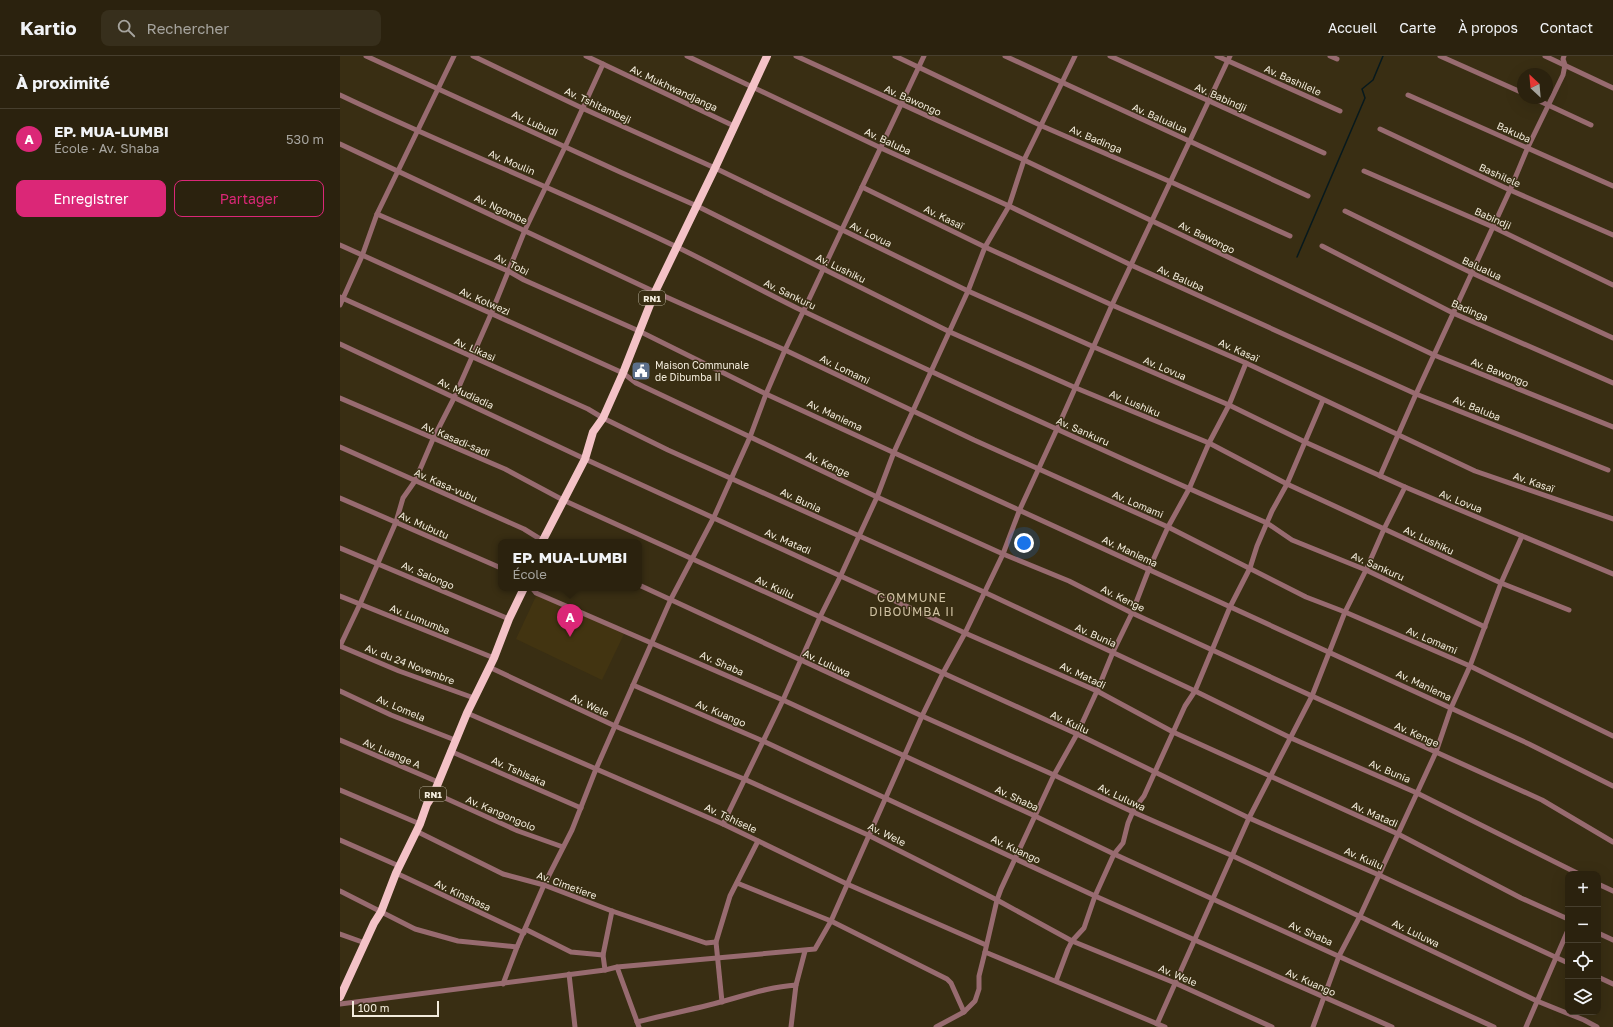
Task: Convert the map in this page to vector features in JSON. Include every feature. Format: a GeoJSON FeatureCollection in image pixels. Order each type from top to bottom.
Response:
{"type":"FeatureCollection","features":[{"type":"Feature","properties":{"kind":"highway","name":"RN1"},"geometry":{"type":"LineString","coordinates":[[545,539],[563,500],[585,459],[593,432],[603,418],[623,374],[655,292],[767,56]]}},
{"type":"Feature","properties":{"kind":"highway","name":"RN1"},"geometry":{"type":"LineString","coordinates":[[340,997],[374,923],[381,912],[397,870],[418,827],[427,804],[434,793],[450,751],[494,658],[509,619],[523,591]]}},
{"type":"Feature","properties":{"kind":"street","name":"Av. Lubudi"},"geometry":{"type":"LineString","coordinates":[[366,56],[438,90],[697,206]]}},
{"type":"Feature","properties":{"kind":"street"},"geometry":{"type":"LineString","coordinates":[[340,305],[341,298],[362,256],[377,214],[454,56]]}},
{"type":"Feature","properties":{"kind":"street","name":"Av. Tshitambeji"},"geometry":{"type":"LineString","coordinates":[[473,56],[582,108],[715,168]]}},
{"type":"Feature","properties":{"kind":"street","name":"Av. Mukhwandjanga"},"geometry":{"type":"LineString","coordinates":[[586,56],[734,126]]}},
{"type":"Feature","properties":{"kind":"street","name":"Av. Baluba"},"geometry":{"type":"LineString","coordinates":[[688,56],[754,86],[881,148],[1009,206],[1131,265],[1416,394],[1608,470]]}},
{"type":"Feature","properties":{"kind":"street","name":"Av. Bawongo"},"geometry":{"type":"LineString","coordinates":[[796,56],[1024,160],[1434,355],[1613,427]]}},
{"type":"Feature","properties":{"kind":"street","name":"Av. Badinga"},"geometry":{"type":"LineString","coordinates":[[895,56],[1042,126],[1290,236]]}},
{"type":"Feature","properties":{"kind":"street"},"geometry":{"type":"LineString","coordinates":[[503,984],[517,947],[544,885],[572,830],[596,769],[671,599],[714,517],[750,437],[766,394],[785,350],[924,56]]}},
{"type":"Feature","properties":{"kind":"street","name":"Av. Balualua"},"geometry":{"type":"LineString","coordinates":[[1005,56],[1308,196]]}},
{"type":"Feature","properties":{"kind":"street"},"geometry":{"type":"LineString","coordinates":[[723,824],[783,700],[800,660],[877,497],[894,452],[950,332],[985,247],[1009,206],[1024,160],[1063,84],[1075,56]]}},
{"type":"Feature","properties":{"kind":"street","name":"Av. Babindji"},"geometry":{"type":"LineString","coordinates":[[1110,56],[1324,154]]}},
{"type":"Feature","properties":{"kind":"street","name":"Av. Bashilele"},"geometry":{"type":"LineString","coordinates":[[1217,56],[1229,58],[1340,111]]}},
{"type":"Feature","properties":{"kind":"street"},"geometry":{"type":"LineString","coordinates":[[1330,56],[1337,60]]}},
{"type":"Feature","properties":{"kind":"street"},"geometry":{"type":"LineString","coordinates":[[1440,56],[1517,90]]}},
{"type":"Feature","properties":{"kind":"street"},"geometry":{"type":"LineString","coordinates":[[1544,56],[1613,88]]}},
{"type":"Feature","properties":{"kind":"street"},"geometry":{"type":"LineString","coordinates":[[1380,476],[1452,313],[1510,190],[1528,147],[1563,75],[1565,65],[1562,58],[1564,56]]}},
{"type":"Feature","properties":{"kind":"street"},"geometry":{"type":"LineString","coordinates":[[340,1004],[503,984],[617,967],[815,949],[831,921],[922,716],[965,633],[1003,554],[1020,509],[1076,388],[1112,305],[1229,58]]}},
{"type":"Feature","properties":{"kind":"street"},"geometry":{"type":"LineString","coordinates":[[340,646],[396,522],[403,498],[415,481],[433,439],[472,358],[524,230],[565,147],[603,64]]}},
{"type":"Feature","properties":{"kind":"street","name":"Av. Moulin"},"geometry":{"type":"LineString","coordinates":[[340,95],[418,132],[546,186],[677,247]]}},
{"type":"Feature","properties":{"kind":"street","name":"Bakuba"},"geometry":{"type":"LineString","coordinates":[[1408,95],[1613,186]]}},
{"type":"Feature","properties":{"kind":"street"},"geometry":{"type":"LineString","coordinates":[[1545,104],[1591,126]]}},
{"type":"Feature","properties":{"kind":"street","name":"Bashilele"},"geometry":{"type":"LineString","coordinates":[[1380,129],[1510,190],[1613,235]]}},
{"type":"Feature","properties":{"kind":"street","name":"Av. Ngombe"},"geometry":{"type":"LineString","coordinates":[[340,144],[655,292]]}},
{"type":"Feature","properties":{"kind":"street","name":"Av. Lovua"},"geometry":{"type":"LineString","coordinates":[[715,168],[968,290],[1094,348],[1229,405],[1305,442],[1405,487],[1613,574]]}},
{"type":"Feature","properties":{"kind":"street","name":"Babindji"},"geometry":{"type":"LineString","coordinates":[[1364,171],[1493,227],[1613,285]]}},
{"type":"Feature","properties":{"kind":"street","name":"Av. Kasaï"},"geometry":{"type":"LineString","coordinates":[[862,187],[985,247],[1112,305],[1246,363],[1475,471],[1613,519]]}},
{"type":"Feature","properties":{"kind":"street","name":"Av. Lushiku"},"geometry":{"type":"LineString","coordinates":[[697,206],[950,332],[1076,388],[1209,443],[1287,484],[1384,529],[1501,583],[1569,610]]}},
{"type":"Feature","properties":{"kind":"street","name":"Balualua"},"geometry":{"type":"LineString","coordinates":[[1345,211],[1472,273],[1613,338]]}},
{"type":"Feature","properties":{"kind":"street","name":"Av. Tobi"},"geometry":{"type":"LineString","coordinates":[[377,214],[508,271],[524,280],[639,331]]}},
{"type":"Feature","properties":{"kind":"street","name":"Av. Kolwezi"},"geometry":{"type":"LineString","coordinates":[[340,245],[623,374]]}},
{"type":"Feature","properties":{"kind":"street","name":"Badinga"},"geometry":{"type":"LineString","coordinates":[[1322,246],[1452,313],[1613,383]]}},
{"type":"Feature","properties":{"kind":"street","name":"Av. Sankuru"},"geometry":{"type":"LineString","coordinates":[[677,247],[803,311],[1057,430],[1267,523],[1292,540],[1366,570],[1485,626]]}},
{"type":"Feature","properties":{"kind":"street","name":"Av. Lomami"},"geometry":{"type":"LineString","coordinates":[[655,292],[785,350],[912,411],[1168,527],[1306,597],[1345,612],[1470,666],[1613,736]]}},
{"type":"Feature","properties":{"kind":"street","name":"Av. Likasi"},"geometry":{"type":"LineString","coordinates":[[341,298],[588,409],[603,418]]}},
{"type":"Feature","properties":{"kind":"street","name":"Av. Maniema"},"geometry":{"type":"LineString","coordinates":[[639,331],[766,394],[1020,509],[1530,744],[1613,786]]}},
{"type":"Feature","properties":{"kind":"street","name":"Av. Mudiadia"},"geometry":{"type":"LineString","coordinates":[[340,344],[585,459]]}},
{"type":"Feature","properties":{"kind":"street"},"geometry":{"type":"LineString","coordinates":[[936,1027],[964,1012],[970,1007],[978,996],[979,976],[996,900],[1054,775],[1077,734],[1132,613],[1149,569],[1168,527],[1189,489],[1209,443],[1229,405],[1246,363]]}},
{"type":"Feature","properties":{"kind":"street","name":"Av. Kenge"},"geometry":{"type":"LineString","coordinates":[[623,374],[636,383],[877,497],[1003,554],[1069,581],[1132,613],[1542,800],[1613,842]]}},
{"type":"Feature","properties":{"kind":"street","name":"Av. Kasadi-sadi"},"geometry":{"type":"LineString","coordinates":[[340,398],[505,469],[563,500]]}},
{"type":"Feature","properties":{"kind":"street"},"geometry":{"type":"LineString","coordinates":[[1056,981],[1072,941],[1084,928],[1095,896],[1114,854],[1123,843],[1128,823],[1133,812],[1144,796],[1173,732],[1195,691],[1230,607],[1250,568],[1257,546],[1267,523],[1287,484],[1324,400]]}},
{"type":"Feature","properties":{"kind":"street","name":"Av. Bunia"},"geometry":{"type":"LineString","coordinates":[[603,418],[668,450],[984,592],[1113,652],[1291,738],[1417,793],[1573,871]]}},
{"type":"Feature","properties":{"kind":"street","name":"Av. Kasa-vubu"},"geometry":{"type":"LineString","coordinates":[[340,447],[524,529],[539,539]]}},
{"type":"Feature","properties":{"kind":"street","name":"Av. Matadi"},"geometry":{"type":"LineString","coordinates":[[585,459],[965,633],[1097,691],[1173,732],[1398,834],[1521,898],[1565,918]]}},
{"type":"Feature","properties":{"kind":"street"},"geometry":{"type":"LineString","coordinates":[[1157,1024],[1212,899],[1250,818],[1312,696],[1345,612],[1405,487]]}},
{"type":"Feature","properties":{"kind":"street","name":"Av. Mubutu"},"geometry":{"type":"LineString","coordinates":[[340,498],[498,567]]}},
{"type":"Feature","properties":{"kind":"street","name":"Av. Kuilu"},"geometry":{"type":"LineString","coordinates":[[563,500],[1077,734],[1154,773],[1250,818],[1380,875],[1565,962]]}},
{"type":"Feature","properties":{"kind":"street"},"geometry":{"type":"LineString","coordinates":[[1312,1027],[1339,956],[1380,875],[1436,752],[1451,708],[1470,666],[1501,583],[1522,536]]}},
{"type":"Feature","properties":{"kind":"street","name":"Av. Salongo"},"geometry":{"type":"LineString","coordinates":[[340,548],[509,619]]}},
{"type":"Feature","properties":{"kind":"street","name":"Av. Luluwa"},"geometry":{"type":"LineString","coordinates":[[642,586],[922,716],[1233,856],[1537,1001],[1584,1020],[1597,1027]]}},
{"type":"Feature","properties":{"kind":"street","name":"Av. Shaba"},"geometry":{"type":"LineString","coordinates":[[534,591],[783,700],[1114,854],[1494,1027]]}},
{"type":"Feature","properties":{"kind":"street","name":"Av. Lumumba"},"geometry":{"type":"LineString","coordinates":[[340,596],[494,658]]}},
{"type":"Feature","properties":{"kind":"street","name":"Av. du 24 Novembre"},"geometry":{"type":"LineString","coordinates":[[340,646],[398,671],[474,698]]}},
{"type":"Feature","properties":{"kind":"street","name":"Av. Wele"},"geometry":{"type":"LineString","coordinates":[[489,667],[615,726],[744,779],[868,835],[996,900],[1072,941],[1175,983],[1272,1027]]}},
{"type":"Feature","properties":{"kind":"street","name":"Av. Kuango"},"geometry":{"type":"LineString","coordinates":[[633,685],[763,741],[1095,896],[1392,1027]]}},
{"type":"Feature","properties":{"kind":"street","name":"Av. Lomela"},"geometry":{"type":"LineString","coordinates":[[340,692],[391,715],[455,740]]}},
{"type":"Feature","properties":{"kind":"street","name":"Av. Tshisele"},"geometry":{"type":"LineString","coordinates":[[467,713],[723,824],[847,884],[986,945]]}},
{"type":"Feature","properties":{"kind":"street","name":"Av. Luange A"},"geometry":{"type":"LineString","coordinates":[[340,740],[438,782]]}},
{"type":"Feature","properties":{"kind":"street","name":"Av. Tshisaka"},"geometry":{"type":"LineString","coordinates":[[450,751],[581,808]]}},
{"type":"Feature","properties":{"kind":"street","name":"Av. Cimetiere"},"geometry":{"type":"LineString","coordinates":[[340,790],[418,827],[503,874],[544,885],[612,911],[706,943],[716,942]]}},
{"type":"Feature","properties":{"kind":"street","name":"Av. Kangongolo"},"geometry":{"type":"LineString","coordinates":[[434,793],[518,831],[563,847]]}},
{"type":"Feature","properties":{"kind":"street","name":"Av. Kinshasa"},"geometry":{"type":"LineString","coordinates":[[340,840],[397,870],[571,952],[603,955]]}},
{"type":"Feature","properties":{"kind":"street"},"geometry":{"type":"LineString","coordinates":[[722,1002],[719,958],[716,942],[730,896],[758,840]]}},
{"type":"Feature","properties":{"kind":"street"},"geometry":{"type":"LineString","coordinates":[[737,883],[831,921],[947,979],[951,983],[964,1012]]}},
{"type":"Feature","properties":{"kind":"street"},"geometry":{"type":"LineString","coordinates":[[1601,885],[1613,891]]}},
{"type":"Feature","properties":{"kind":"street"},"geometry":{"type":"LineString","coordinates":[[340,891],[415,929],[450,939],[517,947]]}},
{"type":"Feature","properties":{"kind":"street"},"geometry":{"type":"LineString","coordinates":[[605,970],[603,955],[612,911]]}},
{"type":"Feature","properties":{"kind":"street"},"geometry":{"type":"LineString","coordinates":[[340,934],[365,943]]}},
{"type":"Feature","properties":{"kind":"street"},"geometry":{"type":"LineString","coordinates":[[1601,934],[1613,940]]}},
{"type":"Feature","properties":{"kind":"street"},"geometry":{"type":"LineString","coordinates":[[1526,1027],[1565,937]]}},
{"type":"Feature","properties":{"kind":"street"},"geometry":{"type":"LineString","coordinates":[[791,1027],[796,985],[805,951]]}},
{"type":"Feature","properties":{"kind":"street"},"geometry":{"type":"LineString","coordinates":[[985,952],[1165,1027]]}},
{"type":"Feature","properties":{"kind":"street"},"geometry":{"type":"LineString","coordinates":[[617,967],[638,1024],[758,991],[796,985]]}},
{"type":"Feature","properties":{"kind":"street"},"geometry":{"type":"LineString","coordinates":[[569,974],[575,1027]]}},
{"type":"Feature","properties":{"kind":"street"},"geometry":{"type":"LineString","coordinates":[[1601,978],[1613,984]]}},
{"type":"Feature","properties":{"kind":"shaded area"},"geometry":{"type":"Polygon","coordinates":[[[537,594],[624,634],[602,680],[516,639],[537,594]]]}},
{"type":"Feature","properties":{"kind":"waterway"},"geometry":{"type":"LineString","coordinates":[[1297,257],[1365,98],[1362,89],[1373,80],[1383,56]]}},
{"type":"Feature","properties":{"kind":"place","name":"Maison Communale de Dibumba II"},"geometry":{"type":"Point","coordinates":[641,371]}},
{"type":"Feature","properties":{"kind":"place","name":"EP. MUA-LUMBI"},"geometry":{"type":"Point","coordinates":[570,637]}},
{"type":"Feature","properties":{"kind":"district","name":"COMMUNE DIBOUMBA II"},"geometry":{"type":"Point","coordinates":[912,604]}}]}
